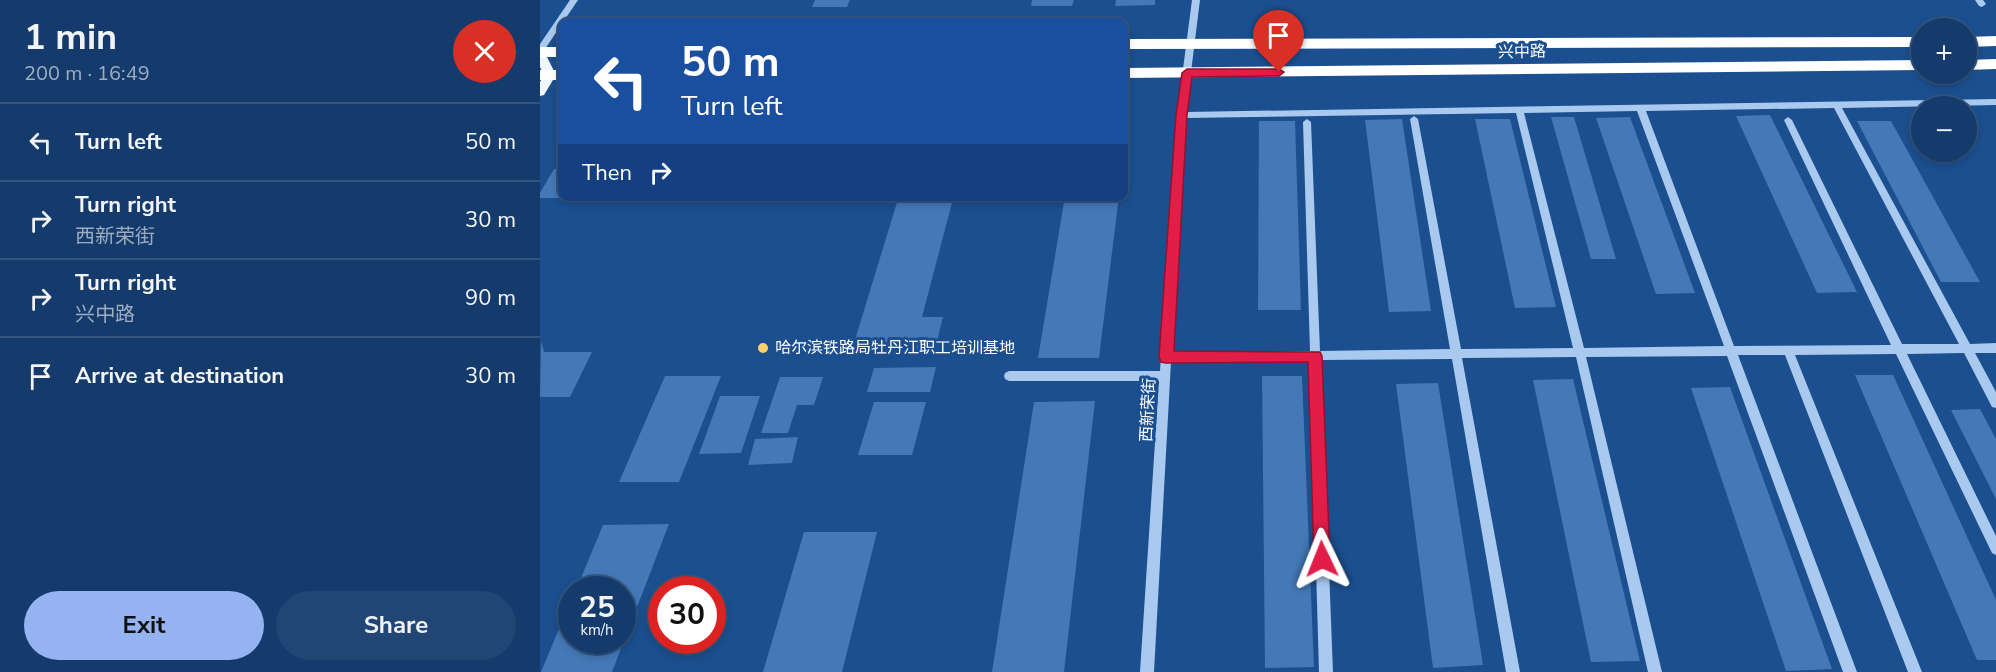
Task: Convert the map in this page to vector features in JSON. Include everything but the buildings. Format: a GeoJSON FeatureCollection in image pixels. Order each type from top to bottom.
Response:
{"type":"FeatureCollection","features":[{"type":"Feature","properties":{"kind":"highway"},"geometry":{"type":"LineString","coordinates":[[1977,42],[1996,41]]}},
{"type":"Feature","properties":{"kind":"highway","name":"兴中路"},"geometry":{"type":"LineString","coordinates":[[1128,44],[1911,42]]}},
{"type":"Feature","properties":{"kind":"highway"},"geometry":{"type":"LineString","coordinates":[[540,52],[558,52]]}},
{"type":"Feature","properties":{"kind":"highway"},"geometry":{"type":"LineString","coordinates":[[1977,65],[1996,64]]}},
{"type":"Feature","properties":{"kind":"highway","name":"兴中路"},"geometry":{"type":"LineString","coordinates":[[1128,73],[1911,65]]}},
{"type":"Feature","properties":{"kind":"main road"},"geometry":{"type":"LineString","coordinates":[[540,52],[551,75],[540,92]]}},
{"type":"Feature","properties":{"kind":"street"},"geometry":{"type":"LineString","coordinates":[[562,18],[574,0]]}},
{"type":"Feature","properties":{"kind":"street","name":"西新荣街"},"geometry":{"type":"LineString","coordinates":[[1147,672],[1181,115],[1196,0]]}},
{"type":"Feature","properties":{"kind":"street"},"geometry":{"type":"LineString","coordinates":[[540,52],[558,24]]}},
{"type":"Feature","properties":{"kind":"street"},"geometry":{"type":"LineString","coordinates":[[1181,115],[1996,102]]}},
{"type":"Feature","properties":{"kind":"street"},"geometry":{"type":"LineString","coordinates":[[1836,104],[1996,403]]}},
{"type":"Feature","properties":{"kind":"street"},"geometry":{"type":"LineString","coordinates":[[1640,107],[1850,672]]}},
{"type":"Feature","properties":{"kind":"street"},"geometry":{"type":"LineString","coordinates":[[1520,113],[1580,353],[1655,672]]}},
{"type":"Feature","properties":{"kind":"street"},"geometry":{"type":"LineString","coordinates":[[1414,119],[1513,672]]}},
{"type":"Feature","properties":{"kind":"street"},"geometry":{"type":"LineString","coordinates":[[1788,120],[1996,549]]}},
{"type":"Feature","properties":{"kind":"street"},"geometry":{"type":"LineString","coordinates":[[1307,122],[1326,672]]}},
{"type":"Feature","properties":{"kind":"street"},"geometry":{"type":"LineString","coordinates":[[1166,357],[1996,348]]}},
{"type":"Feature","properties":{"kind":"street"},"geometry":{"type":"LineString","coordinates":[[1788,350],[1915,672]]}},
{"type":"Feature","properties":{"kind":"street"},"geometry":{"type":"LineString","coordinates":[[1009,376],[1166,376]]}},
{"type":"Feature","properties":{"kind":"place","name":"哈尔滨铁路局牡丹江职工培训基地"},"geometry":{"type":"Point","coordinates":[763,348]}},
{"type":"Feature","properties":{"kind":"route"},"geometry":{"type":"LineString","coordinates":[[1279,72],[1187,73],[1181,115],[1166,357],[1315,356],[1322,559]]}}]}
